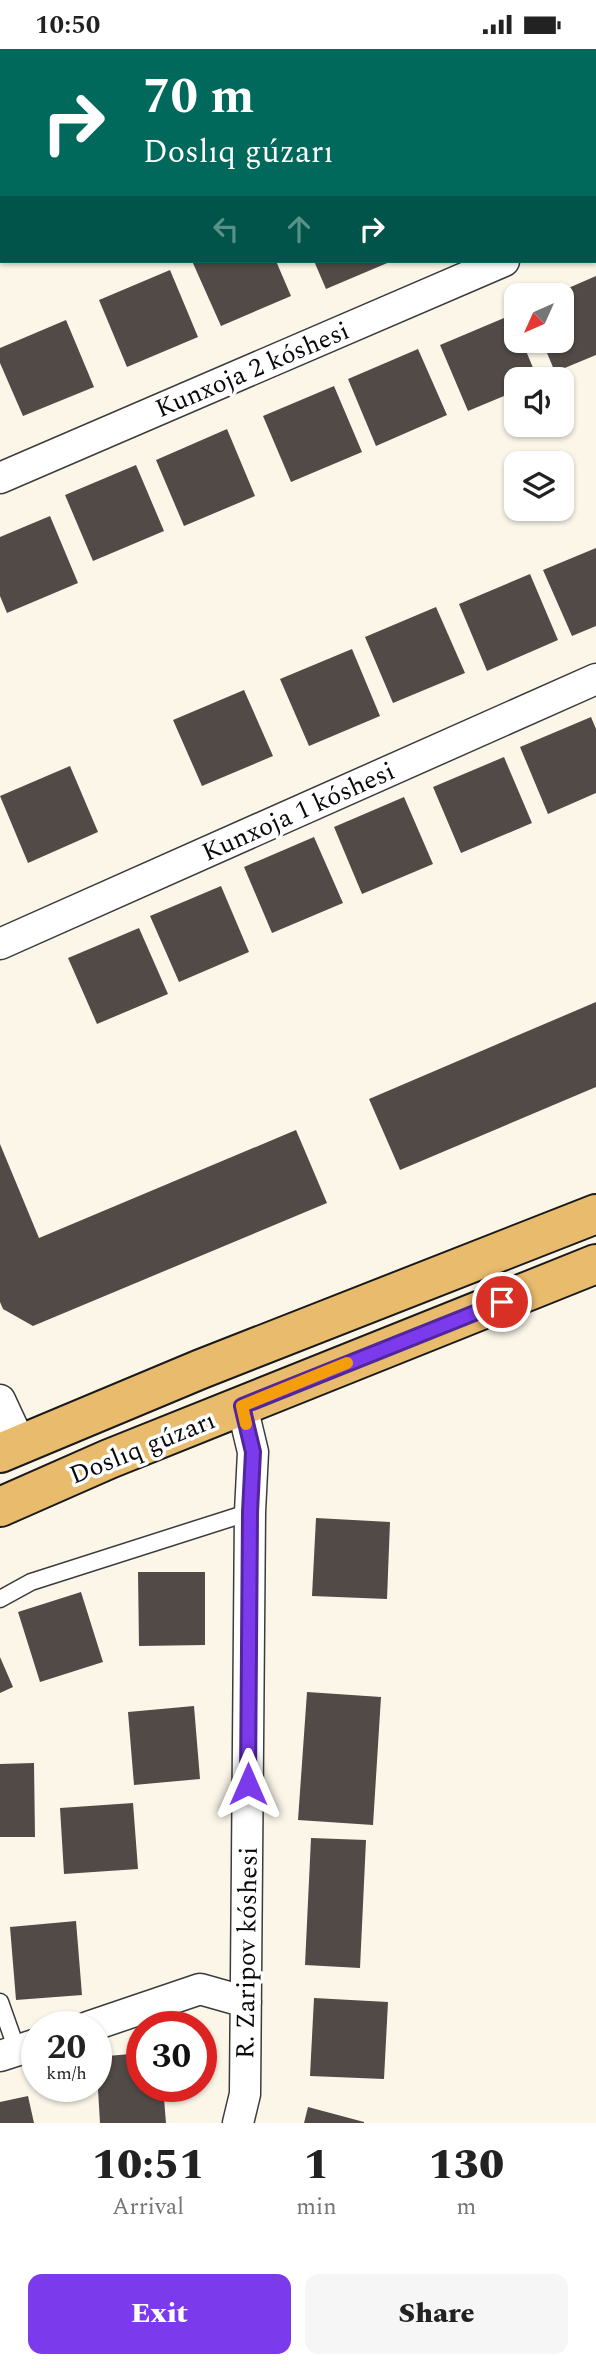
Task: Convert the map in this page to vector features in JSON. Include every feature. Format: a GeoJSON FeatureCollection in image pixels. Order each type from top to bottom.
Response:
{"type":"FeatureCollection","features":[{"type":"Feature","properties":{"kind":"main road","name":"Doslıq gúzarı"},"geometry":{"type":"LineString","coordinates":[[10,1448],[596,1214]]}},
{"type":"Feature","properties":{"kind":"main road","name":"Doslıq gúzarı"},"geometry":{"type":"LineString","coordinates":[[0,1507],[242,1406],[596,1265]]}},
{"type":"Feature","properties":{"kind":"street","name":"Kunxoja 2 kóshesi"},"geometry":{"type":"LineString","coordinates":[[0,478],[499,263]]}},
{"type":"Feature","properties":{"kind":"street","name":"Kunxoja 1 kóshesi"},"geometry":{"type":"LineString","coordinates":[[0,944],[596,679]]}},
{"type":"Feature","properties":{"kind":"street"},"geometry":{"type":"LineString","coordinates":[[0,1400],[10,1448]]}},
{"type":"Feature","properties":{"kind":"street","name":"R. Zaripov kóshesi"},"geometry":{"type":"LineString","coordinates":[[238,2123],[245,2094],[250,1512],[253,1452],[242,1406]]}},
{"type":"Feature","properties":{"kind":"street"},"geometry":{"type":"LineString","coordinates":[[112,2019],[200,1989],[246,2002]]}},
{"type":"Feature","properties":{"kind":"lane"},"geometry":{"type":"LineString","coordinates":[[0,1599],[31,1582],[250,1512]]}},
{"type":"Feature","properties":{"kind":"lane"},"geometry":{"type":"LineString","coordinates":[[0,2002],[18,2050]]}},
{"type":"Feature","properties":{"kind":"building"},"geometry":{"type":"Polygon","coordinates":[[[193,263],[277,263],[291,296],[221,326],[193,263]]]}},
{"type":"Feature","properties":{"kind":"building"},"geometry":{"type":"Polygon","coordinates":[[[315,263],[387,263],[326,289],[315,263]]]}},
{"type":"Feature","properties":{"kind":"building"},"geometry":{"type":"Polygon","coordinates":[[[170,270],[198,337],[127,367],[99,300],[170,270]]]}},
{"type":"Feature","properties":{"kind":"building"},"geometry":{"type":"Polygon","coordinates":[[[596,276],[596,355],[567,367],[553,367],[547,353],[574,353],[574,286],[596,276]]]}},
{"type":"Feature","properties":{"kind":"building"},"geometry":{"type":"Polygon","coordinates":[[[504,318],[504,353],[527,353],[533,367],[504,367],[504,396],[468,411],[440,345],[504,318]]]}},
{"type":"Feature","properties":{"kind":"building"},"geometry":{"type":"Polygon","coordinates":[[[66,320],[94,387],[23,416],[0,363],[0,348],[66,320]]]}},
{"type":"Feature","properties":{"kind":"building"},"geometry":{"type":"Polygon","coordinates":[[[418,349],[447,415],[376,446],[348,379],[418,349]]]}},
{"type":"Feature","properties":{"kind":"building"},"geometry":{"type":"Polygon","coordinates":[[[334,386],[362,452],[291,482],[263,416],[334,386]]]}},
{"type":"Feature","properties":{"kind":"building"},"geometry":{"type":"Polygon","coordinates":[[[227,429],[255,496],[184,526],[156,460],[227,429]]]}},
{"type":"Feature","properties":{"kind":"building"},"geometry":{"type":"Polygon","coordinates":[[[136,465],[164,531],[93,561],[65,495],[136,465]]]}},
{"type":"Feature","properties":{"kind":"building"},"geometry":{"type":"Polygon","coordinates":[[[50,516],[78,583],[7,613],[0,596],[0,537],[50,516]]]}},
{"type":"Feature","properties":{"kind":"building"},"geometry":{"type":"Polygon","coordinates":[[[596,548],[596,626],[572,636],[543,570],[596,548]]]}},
{"type":"Feature","properties":{"kind":"building"},"geometry":{"type":"Polygon","coordinates":[[[530,574],[558,640],[487,671],[459,604],[530,574]]]}},
{"type":"Feature","properties":{"kind":"building"},"geometry":{"type":"Polygon","coordinates":[[[436,607],[465,673],[393,703],[365,637],[436,607]]]}},
{"type":"Feature","properties":{"kind":"building"},"geometry":{"type":"Polygon","coordinates":[[[352,649],[380,716],[309,746],[280,679],[352,649]]]}},
{"type":"Feature","properties":{"kind":"building"},"geometry":{"type":"Polygon","coordinates":[[[244,690],[273,756],[202,786],[173,720],[244,690]]]}},
{"type":"Feature","properties":{"kind":"building"},"geometry":{"type":"Polygon","coordinates":[[[591,717],[596,729],[596,793],[548,814],[520,747],[591,717]]]}},
{"type":"Feature","properties":{"kind":"building"},"geometry":{"type":"Polygon","coordinates":[[[504,757],[532,823],[461,853],[433,787],[504,757]]]}},
{"type":"Feature","properties":{"kind":"building"},"geometry":{"type":"Polygon","coordinates":[[[70,766],[98,832],[28,863],[0,796],[70,766]]]}},
{"type":"Feature","properties":{"kind":"building"},"geometry":{"type":"Polygon","coordinates":[[[404,797],[433,864],[362,894],[334,827],[404,797]]]}},
{"type":"Feature","properties":{"kind":"building"},"geometry":{"type":"Polygon","coordinates":[[[314,837],[343,903],[272,933],[244,867],[314,837]]]}},
{"type":"Feature","properties":{"kind":"building"},"geometry":{"type":"Polygon","coordinates":[[[221,886],[249,952],[179,982],[150,916],[221,886]]]}},
{"type":"Feature","properties":{"kind":"building"},"geometry":{"type":"Polygon","coordinates":[[[139,928],[168,994],[97,1024],[68,958],[139,928]]]}},
{"type":"Feature","properties":{"kind":"building"},"geometry":{"type":"Polygon","coordinates":[[[596,1002],[596,1087],[400,1170],[369,1099],[596,1002]]]}},
{"type":"Feature","properties":{"kind":"building"},"geometry":{"type":"Polygon","coordinates":[[[296,1130],[327,1203],[33,1326],[3,1309],[0,1302],[0,1144],[39,1238],[296,1130]]]}},
{"type":"Feature","properties":{"kind":"building"},"geometry":{"type":"Polygon","coordinates":[[[316,1518],[390,1522],[387,1599],[312,1596],[316,1518]]]}},
{"type":"Feature","properties":{"kind":"building"},"geometry":{"type":"Polygon","coordinates":[[[138,1572],[205,1572],[205,1645],[139,1646],[138,1572]]]}},
{"type":"Feature","properties":{"kind":"building"},"geometry":{"type":"Polygon","coordinates":[[[81,1592],[103,1662],[40,1682],[18,1612],[81,1592]]]}},
{"type":"Feature","properties":{"kind":"building"},"geometry":{"type":"Polygon","coordinates":[[[0,1657],[13,1687],[0,1693],[0,1657]]]}},
{"type":"Feature","properties":{"kind":"building"},"geometry":{"type":"Polygon","coordinates":[[[307,1692],[381,1697],[373,1825],[298,1820],[307,1692]]]}},
{"type":"Feature","properties":{"kind":"building"},"geometry":{"type":"Polygon","coordinates":[[[194,1706],[200,1779],[134,1785],[128,1712],[194,1706]]]}},
{"type":"Feature","properties":{"kind":"building"},"geometry":{"type":"Polygon","coordinates":[[[34,1763],[35,1837],[0,1837],[0,1764],[34,1763]]]}},
{"type":"Feature","properties":{"kind":"building"},"geometry":{"type":"Polygon","coordinates":[[[133,1803],[138,1869],[64,1874],[60,1808],[133,1803]]]}},
{"type":"Feature","properties":{"kind":"building"},"geometry":{"type":"Polygon","coordinates":[[[311,1838],[366,1840],[360,1968],[305,1965],[311,1838]]]}},
{"type":"Feature","properties":{"kind":"building"},"geometry":{"type":"Polygon","coordinates":[[[76,1921],[82,1995],[16,2000],[10,1927],[76,1921]]]}},
{"type":"Feature","properties":{"kind":"building"},"geometry":{"type":"Polygon","coordinates":[[[314,1998],[388,2002],[384,2079],[310,2076],[314,1998]]]}},
{"type":"Feature","properties":{"kind":"building"},"geometry":{"type":"Polygon","coordinates":[[[126,2054],[126,2102],[164,2102],[166,2123],[100,2123],[99,2102],[112,2102],[112,2056],[126,2054]]]}},
{"type":"Feature","properties":{"kind":"building"},"geometry":{"type":"Polygon","coordinates":[[[21,2098],[21,2102],[29,2102],[34,2123],[0,2123],[0,2102],[21,2098]]]}},
{"type":"Feature","properties":{"kind":"building"},"geometry":{"type":"Polygon","coordinates":[[[308,2107],[364,2122],[364,2123],[304,2123],[308,2107]]]}},
{"type":"Feature","properties":{"kind":"slow traffic"},"geometry":{"type":"LineString","coordinates":[[246,1424],[242,1406],[347,1363]]}},
{"type":"Feature","properties":{"kind":"route"},"geometry":{"type":"LineString","coordinates":[[248,1784],[253,1452],[242,1406],[502,1302]]}}]}
